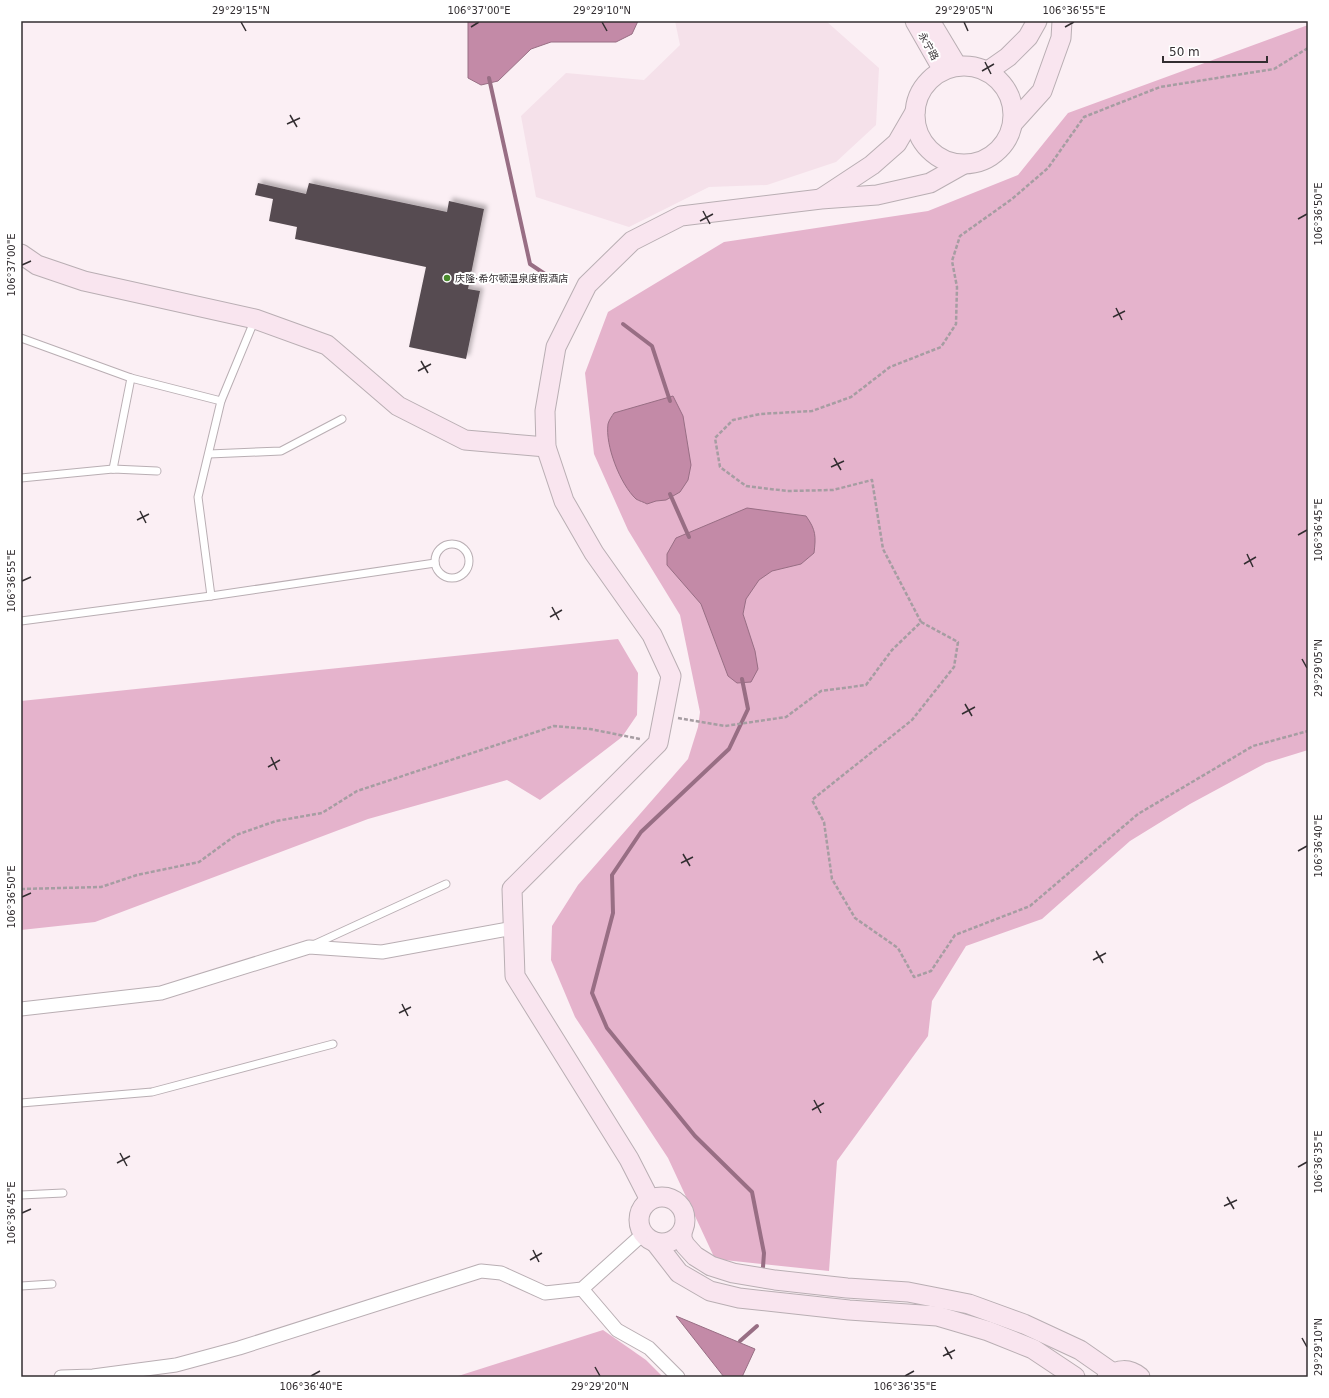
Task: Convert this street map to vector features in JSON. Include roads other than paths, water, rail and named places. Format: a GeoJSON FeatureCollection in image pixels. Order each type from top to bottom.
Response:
{"type":"FeatureCollection","features":[{"type":"Feature","properties":{"kind":"street","name":"永宁路"},"geometry":{"type":"LineString","coordinates":[[915,21],[950,68]]}},
{"type":"Feature","properties":{"kind":"street","name":"永宁路"},"geometry":{"type":"LineString","coordinates":[[930,21],[950,68]]}},
{"type":"Feature","properties":{"kind":"street"},"geometry":{"type":"LineString","coordinates":[[988,71],[1008,56],[1028,37],[1037,21]]}},
{"type":"Feature","properties":{"kind":"street"},"geometry":{"type":"LineString","coordinates":[[1014,122],[1042,91],[1061,38],[1062,21]]}},
{"type":"Feature","properties":{"kind":"street"},"geometry":{"type":"LineString","coordinates":[[973,66],[988,71],[1000,80],[1009,93],[1014,107],[1014,122],[1009,136],[1001,149],[990,158],[977,163],[962,165],[947,162],[933,154],[923,142],[916,128],[915,112],[917,99],[923,87],[932,77],[950,68],[973,66]]}},
{"type":"Feature","properties":{"kind":"street"},"geometry":{"type":"LineString","coordinates":[[821,199],[872,166],[897,143],[915,112]]}},
{"type":"Feature","properties":{"kind":"street"},"geometry":{"type":"LineString","coordinates":[[650,1200],[629,1159],[515,976],[512,889],[658,743],[671,676],[652,635],[594,554],[564,501],[546,447],[545,411],[556,347],[587,285],[632,241],[681,216],[821,199],[877,195],[930,183],[962,165]]}},
{"type":"Feature","properties":{"kind":"street"},"geometry":{"type":"LineString","coordinates":[[21,254],[37,264],[84,281],[256,319],[328,345],[398,406],[465,440],[546,447]]}},
{"type":"Feature","properties":{"kind":"street"},"geometry":{"type":"LineString","coordinates":[[21,1009],[161,993],[309,947],[382,952],[513,928]]}},
{"type":"Feature","properties":{"kind":"street"},"geometry":{"type":"LineString","coordinates":[[1076,1377],[1033,1349],[988,1330],[937,1316],[849,1310],[739,1298],[710,1291],[679,1273],[640,1226],[641,1211],[650,1200],[658,1197],[672,1199],[683,1210],[685,1217],[682,1239],[695,1256],[711,1266],[733,1273],[775,1280],[847,1288],[908,1292],[969,1304],[1024,1324],[1080,1350],[1110,1375],[1120,1370],[1128,1370],[1136,1373],[1140,1377]]}},
{"type":"Feature","properties":{"kind":"street"},"geometry":{"type":"LineString","coordinates":[[650,1237],[663,1242],[670,1241],[682,1232]]}},
{"type":"Feature","properties":{"kind":"street"},"geometry":{"type":"LineString","coordinates":[[61,1377],[93,1376],[176,1365],[239,1348],[481,1272],[501,1273],[545,1293],[582,1289],[650,1237]]}},
{"type":"Feature","properties":{"kind":"street"},"geometry":{"type":"LineString","coordinates":[[582,1289],[617,1330],[649,1348],[678,1377]]}},
{"type":"Feature","properties":{"kind":"lane"},"geometry":{"type":"LineString","coordinates":[[211,596],[198,497],[221,401],[256,319]]}},
{"type":"Feature","properties":{"kind":"lane"},"geometry":{"type":"LineString","coordinates":[[21,338],[131,378],[221,401]]}},
{"type":"Feature","properties":{"kind":"lane"},"geometry":{"type":"LineString","coordinates":[[113,469],[131,378]]}},
{"type":"Feature","properties":{"kind":"lane"},"geometry":{"type":"LineString","coordinates":[[209,454],[281,450],[342,419]]}},
{"type":"Feature","properties":{"kind":"lane"},"geometry":{"type":"LineString","coordinates":[[21,478],[113,469],[157,471]]}},
{"type":"Feature","properties":{"kind":"lane"},"geometry":{"type":"LineString","coordinates":[[457,544],[462,547],[469,556],[469,562],[465,572],[461,576],[455,578],[444,577],[436,569],[435,563],[437,552],[446,545],[457,544]]}},
{"type":"Feature","properties":{"kind":"lane"},"geometry":{"type":"LineString","coordinates":[[21,621],[211,596],[435,563]]}},
{"type":"Feature","properties":{"kind":"lane"},"geometry":{"type":"LineString","coordinates":[[309,947],[446,884]]}},
{"type":"Feature","properties":{"kind":"lane"},"geometry":{"type":"LineString","coordinates":[[21,1103],[152,1092],[333,1044]]}},
{"type":"Feature","properties":{"kind":"lane"},"geometry":{"type":"LineString","coordinates":[[21,1195],[62,1193]]}},
{"type":"Feature","properties":{"kind":"lane"},"geometry":{"type":"LineString","coordinates":[[21,1286],[52,1284]]}},
{"type":"Feature","properties":{"kind":"waterway"},"geometry":{"type":"LineString","coordinates":[[489,78],[530,264],[548,276]]}},
{"type":"Feature","properties":{"kind":"waterway"},"geometry":{"type":"LineString","coordinates":[[623,324],[652,346],[670,401]]}},
{"type":"Feature","properties":{"kind":"waterway"},"geometry":{"type":"LineString","coordinates":[[670,494],[689,537]]}},
{"type":"Feature","properties":{"kind":"waterway"},"geometry":{"type":"LineString","coordinates":[[742,679],[748,709],[729,749],[641,832],[612,875],[613,913],[592,993],[607,1028],[695,1136],[752,1192],[764,1253],[763,1267]]}},
{"type":"Feature","properties":{"kind":"waterway"},"geometry":{"type":"LineString","coordinates":[[740,1341],[757,1326]]}},
{"type":"Feature","properties":{"kind":"place","name":"庆隆·希尔顿温泉度假酒店"},"geometry":{"type":"Point","coordinates":[447,278]}}]}
